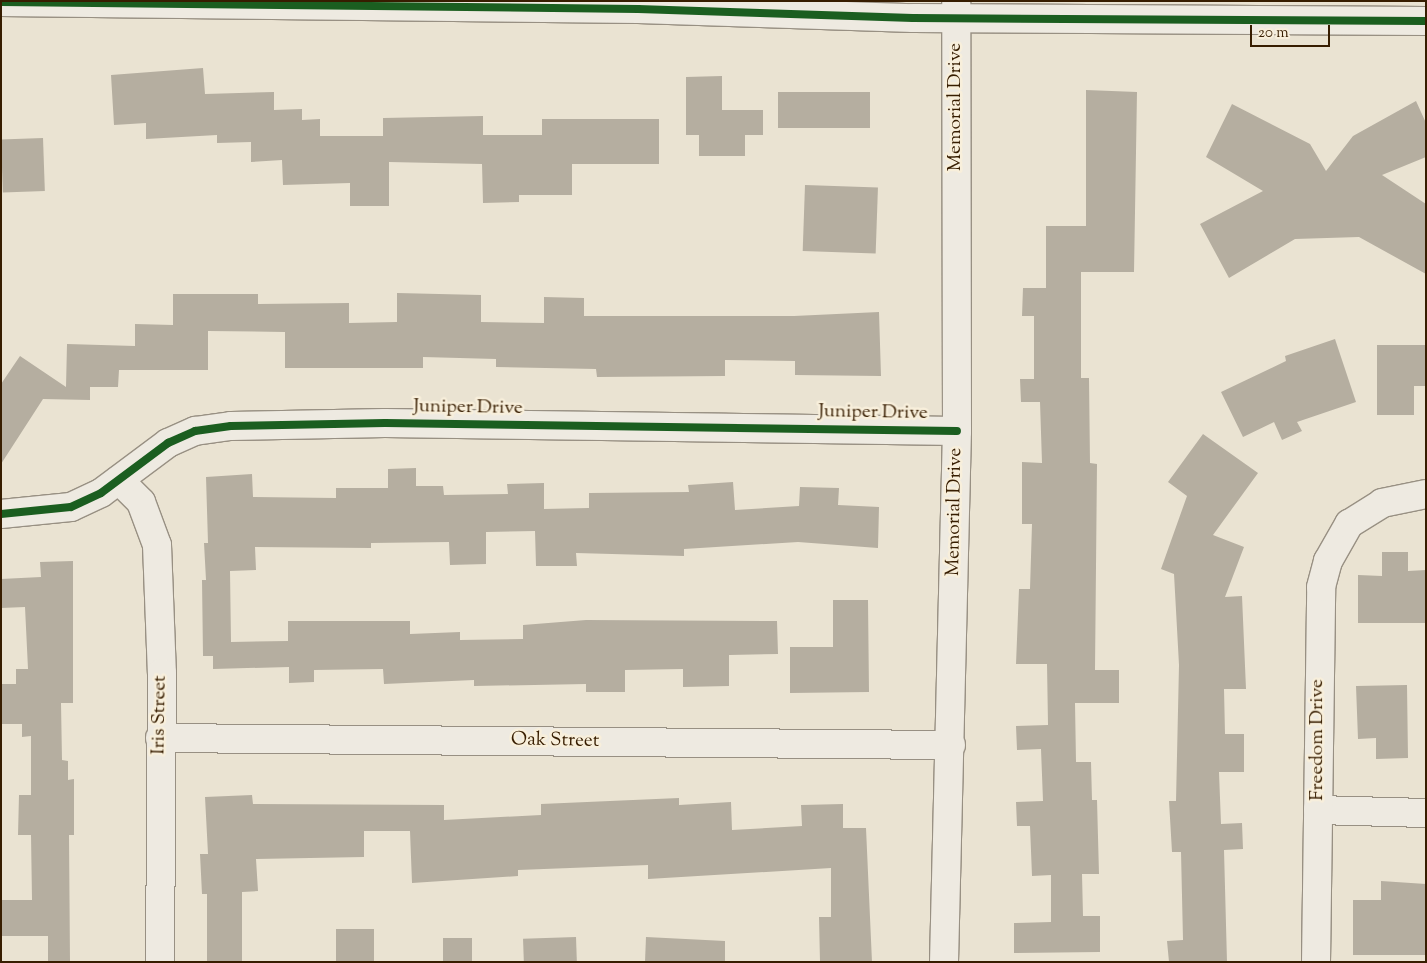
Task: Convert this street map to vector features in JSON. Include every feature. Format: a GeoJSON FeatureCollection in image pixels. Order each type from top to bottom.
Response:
{"type":"FeatureCollection","features":[{"type":"Feature","properties":{"kind":"street"},"geometry":{"type":"LineString","coordinates":[[1,2],[956,9],[1426,21]]}},
{"type":"Feature","properties":{"kind":"street","name":"Memorial Drive"},"geometry":{"type":"LineString","coordinates":[[944,962],[951,745],[957,431],[956,9]]}},
{"type":"Feature","properties":{"kind":"street","name":"Juniper Drive"},"geometry":{"type":"LineString","coordinates":[[1,514],[71,507],[119,480],[168,443],[195,431],[231,426],[385,423],[957,431]]}},
{"type":"Feature","properties":{"kind":"street","name":"Iris Street"},"geometry":{"type":"LineString","coordinates":[[119,480],[141,502],[157,545],[160,738],[160,962]]}},
{"type":"Feature","properties":{"kind":"street","name":"Freedom Drive"},"geometry":{"type":"LineString","coordinates":[[1316,962],[1319,609],[1328,560],[1349,524],[1382,503],[1426,494]]}},
{"type":"Feature","properties":{"kind":"street","name":"Oak Street"},"geometry":{"type":"LineString","coordinates":[[160,738],[951,745]]}},
{"type":"Feature","properties":{"kind":"street"},"geometry":{"type":"LineString","coordinates":[[1318,810],[1426,813]]}},
{"type":"Feature","properties":{"kind":"building"},"geometry":{"type":"Polygon","coordinates":[[[203,68],[205,94],[274,92],[274,110],[302,109],[302,120],[320,119],[320,136],[383,136],[383,118],[483,116],[483,135],[542,135],[542,119],[659,119],[659,164],[572,164],[572,195],[519,195],[519,202],[483,203],[482,164],[389,162],[389,206],[350,206],[350,183],[283,185],[282,160],[251,162],[251,142],[217,143],[217,135],[146,139],[146,123],[114,125],[111,75],[203,68]]]}},
{"type":"Feature","properties":{"kind":"building"},"geometry":{"type":"Polygon","coordinates":[[[722,76],[722,110],[763,110],[763,135],[745,135],[745,156],[699,156],[699,135],[686,135],[686,77],[722,76]]]}},
{"type":"Feature","properties":{"kind":"building"},"geometry":{"type":"Polygon","coordinates":[[[1086,90],[1137,92],[1134,272],[1081,272],[1081,378],[1089,378],[1090,463],[1097,464],[1095,670],[1119,670],[1119,703],[1075,703],[1076,762],[1091,762],[1092,800],[1097,800],[1099,874],[1082,874],[1083,916],[1100,916],[1100,952],[1014,953],[1014,923],[1051,922],[1051,875],[1032,876],[1030,826],[1017,826],[1016,802],[1043,801],[1041,749],[1017,750],[1016,726],[1048,725],[1047,664],[1016,664],[1019,589],[1030,589],[1032,524],[1022,524],[1022,462],[1042,463],[1040,402],[1021,402],[1020,379],[1034,379],[1034,316],[1022,316],[1023,288],[1046,288],[1046,226],[1086,226],[1086,90]]]}},
{"type":"Feature","properties":{"kind":"building"},"geometry":{"type":"Polygon","coordinates":[[[778,92],[870,92],[870,128],[778,128],[778,92]]]}},
{"type":"Feature","properties":{"kind":"building"},"geometry":{"type":"Polygon","coordinates":[[[1416,101],[1426,123],[1426,157],[1382,175],[1426,204],[1426,274],[1359,237],[1295,239],[1229,278],[1200,224],[1263,191],[1206,157],[1232,104],[1310,144],[1326,171],[1353,136],[1416,101]]]}},
{"type":"Feature","properties":{"kind":"building"},"geometry":{"type":"Polygon","coordinates":[[[43,138],[45,191],[3,192],[1,139],[43,138]]]}},
{"type":"Feature","properties":{"kind":"building"},"geometry":{"type":"Polygon","coordinates":[[[805,185],[878,188],[876,254],[803,251],[805,185]]]}},
{"type":"Feature","properties":{"kind":"building"},"geometry":{"type":"Polygon","coordinates":[[[397,293],[481,295],[481,322],[544,323],[544,297],[584,298],[584,316],[794,316],[879,312],[881,376],[795,375],[795,361],[725,360],[725,376],[597,377],[596,369],[496,367],[496,359],[423,357],[423,368],[285,368],[285,332],[208,331],[208,370],[119,370],[118,387],[90,387],[90,400],[43,399],[1,464],[1,384],[20,356],[66,387],[67,344],[135,346],[135,324],[173,325],[173,294],[258,294],[258,304],[349,303],[349,323],[397,322],[397,293]]]}},
{"type":"Feature","properties":{"kind":"building"},"geometry":{"type":"Polygon","coordinates":[[[1335,339],[1356,402],[1297,422],[1302,431],[1282,440],[1274,422],[1243,437],[1221,392],[1286,361],[1285,356],[1335,339]]]}},
{"type":"Feature","properties":{"kind":"building"},"geometry":{"type":"Polygon","coordinates":[[[1377,345],[1426,345],[1426,386],[1414,386],[1414,415],[1377,415],[1377,345]]]}},
{"type":"Feature","properties":{"kind":"building"},"geometry":{"type":"Polygon","coordinates":[[[1203,434],[1258,473],[1213,535],[1244,547],[1225,597],[1242,596],[1246,689],[1224,689],[1225,734],[1244,734],[1244,772],[1219,772],[1221,824],[1242,823],[1243,849],[1224,850],[1227,962],[1169,962],[1167,941],[1183,940],[1181,852],[1172,852],[1169,801],[1176,801],[1179,665],[1174,574],[1161,569],[1187,496],[1168,482],[1203,434]]]}},
{"type":"Feature","properties":{"kind":"building"},"geometry":{"type":"Polygon","coordinates":[[[416,468],[416,486],[443,486],[444,495],[508,494],[507,484],[544,483],[544,509],[589,508],[589,493],[689,492],[688,485],[733,482],[735,510],[799,506],[800,487],[839,488],[838,505],[879,507],[878,548],[798,542],[684,549],[684,556],[576,553],[577,566],[536,566],[535,531],[486,532],[486,564],[450,565],[449,542],[371,543],[371,548],[255,547],[256,570],[230,571],[231,642],[288,641],[288,621],[410,621],[410,634],[460,632],[460,640],[523,639],[523,625],[586,620],[777,621],[778,654],[729,655],[729,686],[683,687],[683,669],[625,670],[625,692],[586,692],[586,684],[474,686],[474,680],[384,684],[383,669],[314,670],[314,682],[289,683],[289,667],[213,669],[213,656],[203,656],[202,580],[206,580],[204,543],[208,543],[206,477],[252,474],[253,497],[336,498],[336,488],[388,488],[388,469],[416,468]]]}},
{"type":"Feature","properties":{"kind":"building"},"geometry":{"type":"Polygon","coordinates":[[[1382,552],[1408,552],[1408,571],[1426,570],[1426,623],[1358,623],[1358,575],[1382,576],[1382,552]]]}},
{"type":"Feature","properties":{"kind":"building"},"geometry":{"type":"Polygon","coordinates":[[[73,561],[73,703],[61,703],[62,760],[68,761],[68,780],[74,779],[74,835],[69,835],[70,962],[48,962],[48,936],[1,936],[1,900],[32,900],[31,835],[18,835],[19,795],[31,795],[31,736],[22,737],[22,724],[1,724],[1,684],[16,684],[16,669],[28,669],[25,607],[1,608],[1,579],[41,577],[40,562],[73,561]]]}},
{"type":"Feature","properties":{"kind":"building"},"geometry":{"type":"Polygon","coordinates":[[[833,600],[868,600],[869,692],[790,693],[790,647],[833,647],[833,600]]]}},
{"type":"Feature","properties":{"kind":"building"},"geometry":{"type":"Polygon","coordinates":[[[1407,685],[1408,758],[1376,759],[1376,738],[1358,739],[1356,686],[1407,685]]]}},
{"type":"Feature","properties":{"kind":"building"},"geometry":{"type":"Polygon","coordinates":[[[252,795],[253,804],[444,805],[444,820],[541,815],[541,804],[679,798],[679,805],[731,802],[732,830],[802,826],[801,805],[843,804],[843,828],[866,828],[872,962],[820,962],[819,917],[831,917],[831,868],[648,879],[648,865],[518,870],[518,876],[412,883],[410,831],[364,831],[364,857],[256,859],[258,891],[242,892],[242,962],[207,962],[207,894],[202,894],[200,854],[208,854],[205,797],[252,795]]]}},
{"type":"Feature","properties":{"kind":"building"},"geometry":{"type":"Polygon","coordinates":[[[1381,881],[1426,884],[1426,955],[1353,955],[1353,900],[1381,900],[1381,881]]]}},
{"type":"Feature","properties":{"kind":"building"},"geometry":{"type":"Polygon","coordinates":[[[336,929],[374,929],[374,962],[336,962],[336,929]]]}},
{"type":"Feature","properties":{"kind":"building"},"geometry":{"type":"Polygon","coordinates":[[[576,937],[577,962],[524,962],[523,939],[576,937]]]}},
{"type":"Feature","properties":{"kind":"building"},"geometry":{"type":"Polygon","coordinates":[[[646,937],[725,941],[725,962],[645,962],[646,937]]]}},
{"type":"Feature","properties":{"kind":"building"},"geometry":{"type":"Polygon","coordinates":[[[443,938],[472,938],[472,962],[443,962],[443,938]]]}},
{"type":"Feature","properties":{"kind":"cycle path"},"geometry":{"type":"LineString","coordinates":[[1,2],[638,9],[913,18],[1426,21]]}},
{"type":"Feature","properties":{"kind":"cycle path"},"geometry":{"type":"LineString","coordinates":[[1,514],[71,507],[101,493],[168,443],[195,431],[231,426],[385,423],[957,431]]}}]}
